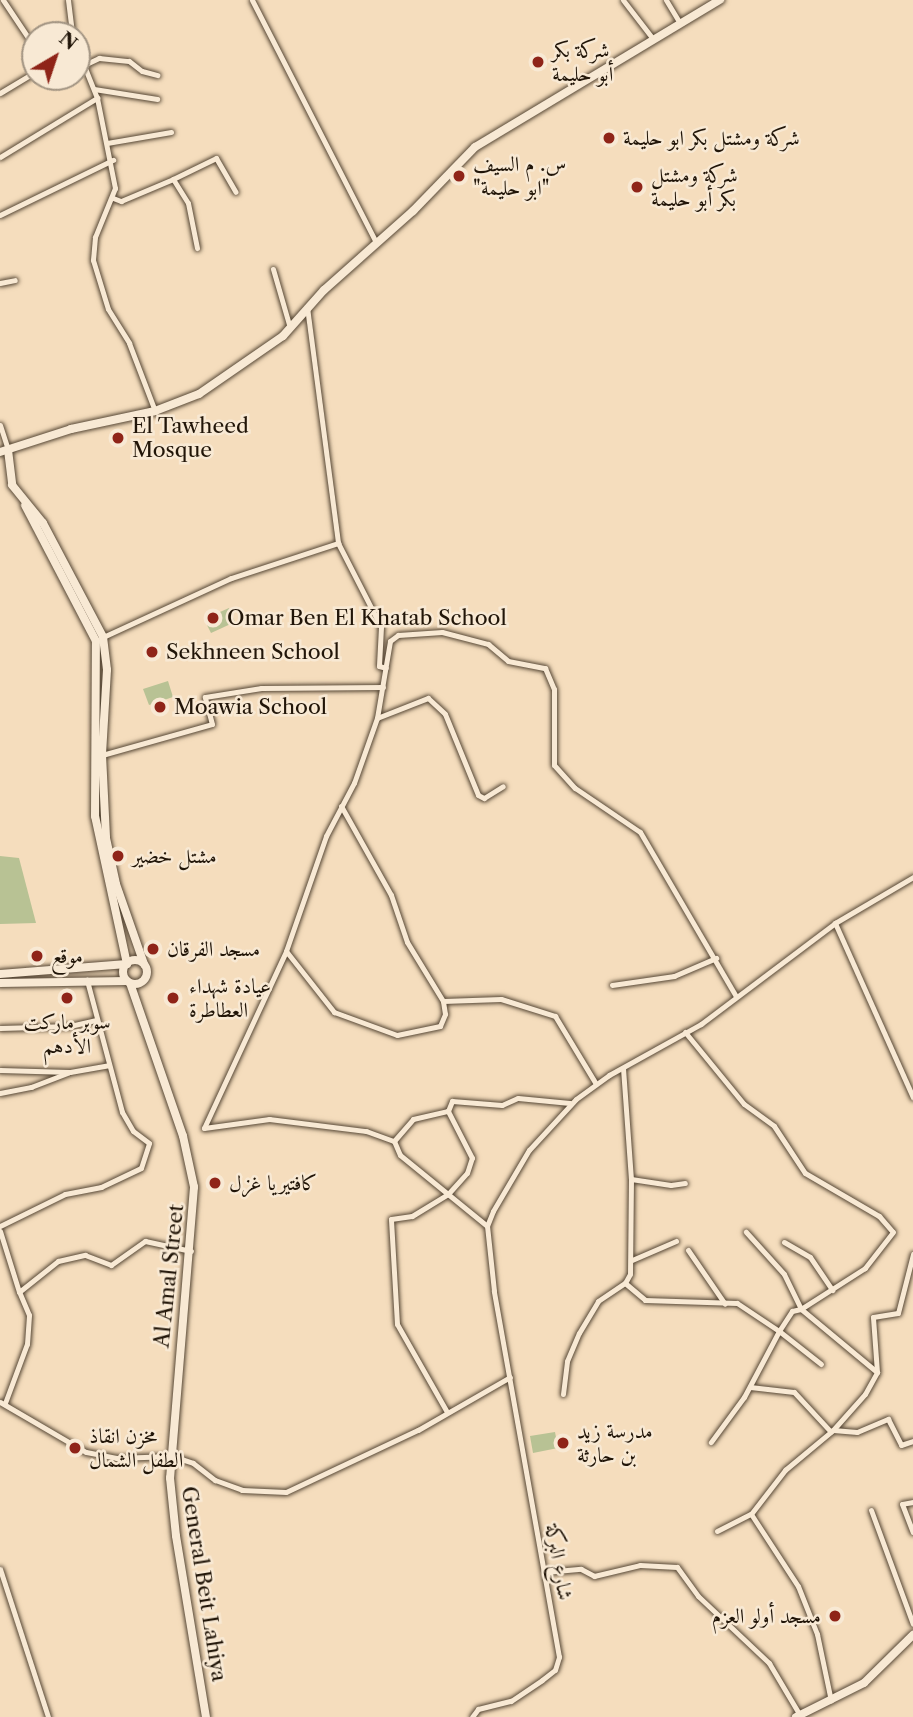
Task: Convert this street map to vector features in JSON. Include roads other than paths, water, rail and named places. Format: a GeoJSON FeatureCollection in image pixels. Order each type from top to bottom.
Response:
{"type":"FeatureCollection","features":[{"type":"Feature","properties":{"kind":"main road"},"geometry":{"type":"LineString","coordinates":[[0,983],[87,980],[129,982],[145,979],[144,964],[111,868],[103,816],[102,755],[107,670],[103,637],[43,523],[25,505],[9,474],[4,451],[71,429],[155,411],[199,394],[290,328],[307,307],[376,242],[413,212],[475,147],[678,22],[720,0]]}},
{"type":"Feature","properties":{"kind":"main road","name":"Al Amal Street"},"geometry":{"type":"LineString","coordinates":[[25,505],[96,641],[95,817],[129,982],[189,1159],[195,1209],[172,1456]]}},
{"type":"Feature","properties":{"kind":"main road"},"geometry":{"type":"LineString","coordinates":[[0,974],[144,964]]}},
{"type":"Feature","properties":{"kind":"main road","name":"General Beit Lahiya"},"geometry":{"type":"LineString","coordinates":[[172,1456],[172,1510],[206,1717]]}},
{"type":"Feature","properties":{"kind":"main road"},"geometry":{"type":"LineString","coordinates":[[800,1716],[864,1683],[913,1635]]}},
{"type":"Feature","properties":{"kind":"street"},"geometry":{"type":"LineString","coordinates":[[4,0],[21,26]]}},
{"type":"Feature","properties":{"kind":"street"},"geometry":{"type":"LineString","coordinates":[[68,0],[70,21]]}},
{"type":"Feature","properties":{"kind":"street"},"geometry":{"type":"LineString","coordinates":[[252,0],[376,242]]}},
{"type":"Feature","properties":{"kind":"street"},"geometry":{"type":"LineString","coordinates":[[623,0],[653,39]]}},
{"type":"Feature","properties":{"kind":"street"},"geometry":{"type":"LineString","coordinates":[[666,0],[678,22]]}},
{"type":"Feature","properties":{"kind":"street"},"geometry":{"type":"LineString","coordinates":[[91,62],[99,58],[129,61],[142,72],[157,75]]}},
{"type":"Feature","properties":{"kind":"street"},"geometry":{"type":"LineString","coordinates":[[0,93],[21,80]]}},
{"type":"Feature","properties":{"kind":"street"},"geometry":{"type":"LineString","coordinates":[[91,82],[113,160],[113,198],[96,237],[93,260],[108,309],[129,343],[155,411]]}},
{"type":"Feature","properties":{"kind":"street"},"geometry":{"type":"LineString","coordinates":[[94,89],[157,99]]}},
{"type":"Feature","properties":{"kind":"street"},"geometry":{"type":"LineString","coordinates":[[0,157],[97,98]]}},
{"type":"Feature","properties":{"kind":"street"},"geometry":{"type":"LineString","coordinates":[[107,143],[171,132]]}},
{"type":"Feature","properties":{"kind":"street"},"geometry":{"type":"LineString","coordinates":[[113,198],[121,201],[142,194],[216,158],[236,192]]}},
{"type":"Feature","properties":{"kind":"street"},"geometry":{"type":"LineString","coordinates":[[0,215],[113,160]]}},
{"type":"Feature","properties":{"kind":"street"},"geometry":{"type":"LineString","coordinates":[[173,179],[188,203],[197,248]]}},
{"type":"Feature","properties":{"kind":"street"},"geometry":{"type":"LineString","coordinates":[[273,269],[290,328]]}},
{"type":"Feature","properties":{"kind":"street"},"geometry":{"type":"LineString","coordinates":[[0,283],[15,280]]}},
{"type":"Feature","properties":{"kind":"street"},"geometry":{"type":"LineString","coordinates":[[307,307],[338,543],[381,627],[379,666],[386,668]]}},
{"type":"Feature","properties":{"kind":"street"},"geometry":{"type":"LineString","coordinates":[[0,425],[4,451]]}},
{"type":"Feature","properties":{"kind":"street"},"geometry":{"type":"LineString","coordinates":[[103,637],[231,578],[338,543]]}},
{"type":"Feature","properties":{"kind":"street"},"geometry":{"type":"LineString","coordinates":[[736,996],[640,832],[575,788],[554,765],[554,689],[545,668],[508,661],[488,644],[427,631],[390,641],[377,718],[350,792],[341,806],[286,951],[204,1128],[270,1119],[366,1131],[394,1141],[400,1156],[487,1226],[529,1150],[570,1103],[596,1084],[685,1032],[736,996],[835,923],[913,877]]}},
{"type":"Feature","properties":{"kind":"street"},"geometry":{"type":"LineString","coordinates":[[102,755],[212,724],[205,697],[261,688],[383,687]]}},
{"type":"Feature","properties":{"kind":"street"},"geometry":{"type":"LineString","coordinates":[[377,718],[428,698],[445,714],[478,795],[484,798],[503,786]]}},
{"type":"Feature","properties":{"kind":"street"},"geometry":{"type":"LineString","coordinates":[[286,951],[334,1012],[397,1035],[440,1026],[445,1014],[443,1001],[407,942],[391,895],[341,806]]}},
{"type":"Feature","properties":{"kind":"street"},"geometry":{"type":"LineString","coordinates":[[835,923],[913,1097]]}},
{"type":"Feature","properties":{"kind":"street"},"geometry":{"type":"LineString","coordinates":[[612,985],[674,976],[716,958]]}},
{"type":"Feature","properties":{"kind":"street"},"geometry":{"type":"LineString","coordinates":[[87,980],[122,1112],[132,1131],[149,1143],[141,1168],[101,1187],[65,1194],[0,1228],[19,1292],[29,1315],[27,1344],[2,1403],[86,1452],[116,1458],[172,1456],[193,1462],[215,1480],[242,1490],[286,1492],[324,1477],[510,1377]]}},
{"type":"Feature","properties":{"kind":"street"},"geometry":{"type":"LineString","coordinates":[[443,1001],[500,999],[555,1016],[596,1084]]}},
{"type":"Feature","properties":{"kind":"street"},"geometry":{"type":"LineString","coordinates":[[0,1028],[70,1026],[96,1020]]}},
{"type":"Feature","properties":{"kind":"street"},"geometry":{"type":"LineString","coordinates":[[685,1032],[744,1104],[774,1126],[805,1173],[889,1223],[893,1231],[884,1247],[865,1269],[801,1309],[792,1311],[750,1387],[711,1442]]}},
{"type":"Feature","properties":{"kind":"street"},"geometry":{"type":"LineString","coordinates":[[0,1093],[31,1087],[70,1072],[108,1065]]}},
{"type":"Feature","properties":{"kind":"street"},"geometry":{"type":"LineString","coordinates":[[563,1394],[567,1361],[579,1333],[598,1301],[625,1283],[632,1260],[631,1179],[623,1068]]}},
{"type":"Feature","properties":{"kind":"street"},"geometry":{"type":"LineString","coordinates":[[0,1070],[70,1072]]}},
{"type":"Feature","properties":{"kind":"street"},"geometry":{"type":"LineString","coordinates":[[447,1412],[397,1324],[391,1219],[412,1216],[448,1194],[467,1173],[472,1158],[448,1111],[452,1101],[469,1099],[502,1105],[518,1098],[570,1103]]}},
{"type":"Feature","properties":{"kind":"street"},"geometry":{"type":"LineString","coordinates":[[394,1141],[413,1119],[448,1111]]}},
{"type":"Feature","properties":{"kind":"street"},"geometry":{"type":"LineString","coordinates":[[631,1179],[671,1185],[685,1183]]}},
{"type":"Feature","properties":{"kind":"street","name":"شارع البركة"},"geometry":{"type":"LineString","coordinates":[[472,1717],[478,1709],[511,1701],[555,1670],[559,1657],[507,1364],[487,1226]]}},
{"type":"Feature","properties":{"kind":"street"},"geometry":{"type":"LineString","coordinates":[[746,1232],[784,1274],[801,1309],[877,1371]]}},
{"type":"Feature","properties":{"kind":"street"},"geometry":{"type":"LineString","coordinates":[[19,1292],[58,1261],[85,1255],[111,1265],[145,1241],[191,1251]]}},
{"type":"Feature","properties":{"kind":"street"},"geometry":{"type":"LineString","coordinates":[[632,1260],[676,1241]]}},
{"type":"Feature","properties":{"kind":"street"},"geometry":{"type":"LineString","coordinates":[[784,1242],[810,1257],[832,1290]]}},
{"type":"Feature","properties":{"kind":"street"},"geometry":{"type":"LineString","coordinates":[[688,1250],[725,1304]]}},
{"type":"Feature","properties":{"kind":"street"},"geometry":{"type":"LineString","coordinates":[[717,1531],[751,1514],[785,1470],[832,1431],[865,1394],[877,1371],[873,1317],[898,1314],[913,1254]]}},
{"type":"Feature","properties":{"kind":"street"},"geometry":{"type":"LineString","coordinates":[[625,1283],[645,1300],[737,1303],[821,1364]]}},
{"type":"Feature","properties":{"kind":"street"},"geometry":{"type":"LineString","coordinates":[[750,1387],[794,1392],[832,1431],[857,1432],[888,1419],[901,1445],[913,1441]]}},
{"type":"Feature","properties":{"kind":"street"},"geometry":{"type":"LineString","coordinates":[[913,1502],[902,1504],[913,1532]]}},
{"type":"Feature","properties":{"kind":"street"},"geometry":{"type":"LineString","coordinates":[[871,1510],[913,1624]]}},
{"type":"Feature","properties":{"kind":"street"},"geometry":{"type":"LineString","coordinates":[[751,1514],[798,1586],[813,1621],[831,1702]]}},
{"type":"Feature","properties":{"kind":"street"},"geometry":{"type":"LineString","coordinates":[[545,1572],[581,1569],[594,1576],[640,1565],[677,1567],[698,1596],[769,1664],[800,1716]]}},
{"type":"Feature","properties":{"kind":"street"},"geometry":{"type":"LineString","coordinates":[[0,1569],[3,1590],[48,1717]]}},
{"type":"Feature","properties":{"kind":"place","name":"شركة بكر أبو حليمة"},"geometry":{"type":"Point","coordinates":[538,62]}},
{"type":"Feature","properties":{"kind":"place","name":"شركة ومشتل بكر ابو حليمة"},"geometry":{"type":"Point","coordinates":[609,138]}},
{"type":"Feature","properties":{"kind":"place","name":"س. م السيف \"ابو حليمة\""},"geometry":{"type":"Point","coordinates":[459,176]}},
{"type":"Feature","properties":{"kind":"place","name":"شركة ومشتل بكر أبو حليمة"},"geometry":{"type":"Point","coordinates":[637,187]}},
{"type":"Feature","properties":{"kind":"place","name":"El Tawheed Mosque"},"geometry":{"type":"Point","coordinates":[118,438]}},
{"type":"Feature","properties":{"kind":"place","name":"Omar Ben El Khatab School"},"geometry":{"type":"Point","coordinates":[213,618]}},
{"type":"Feature","properties":{"kind":"place","name":"Sekhneen School"},"geometry":{"type":"Point","coordinates":[152,652]}},
{"type":"Feature","properties":{"kind":"place","name":"Moawia School"},"geometry":{"type":"Point","coordinates":[160,707]}},
{"type":"Feature","properties":{"kind":"place","name":"مشتل خضير"},"geometry":{"type":"Point","coordinates":[118,856]}},
{"type":"Feature","properties":{"kind":"place","name":"مسجد الفرقان"},"geometry":{"type":"Point","coordinates":[153,949]}},
{"type":"Feature","properties":{"kind":"place","name":"موقع"},"geometry":{"type":"Point","coordinates":[37,956]}},
{"type":"Feature","properties":{"kind":"place","name":"سوبر ماركت الأدهم"},"geometry":{"type":"Point","coordinates":[67,998]}},
{"type":"Feature","properties":{"kind":"place","name":"عيادة شهداء العطاطرة"},"geometry":{"type":"Point","coordinates":[173,998]}},
{"type":"Feature","properties":{"kind":"place","name":"كافتيريا غزل"},"geometry":{"type":"Point","coordinates":[215,1183]}},
{"type":"Feature","properties":{"kind":"place","name":"مدرسة زيد بن حارثة"},"geometry":{"type":"Point","coordinates":[563,1443]}},
{"type":"Feature","properties":{"kind":"place","name":"مخزن انقاذ الطفل الشمال"},"geometry":{"type":"Point","coordinates":[75,1448]}},
{"type":"Feature","properties":{"kind":"place","name":"مسجد أولو العزم"},"geometry":{"type":"Point","coordinates":[835,1616]}}]}
